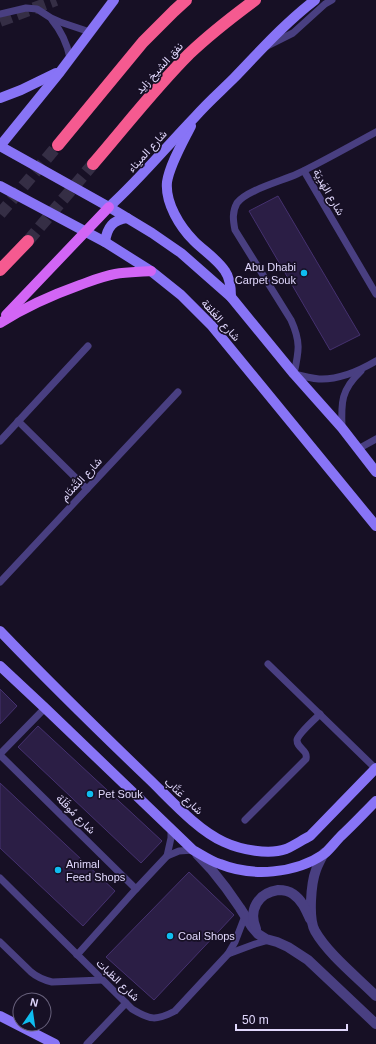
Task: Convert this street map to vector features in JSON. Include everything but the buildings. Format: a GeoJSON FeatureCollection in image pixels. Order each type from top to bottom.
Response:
{"type":"FeatureCollection","features":[{"type":"Feature","properties":{"kind":"highway"},"geometry":{"type":"LineString","coordinates":[[58,145],[142,42],[186,0]]}},
{"type":"Feature","properties":{"kind":"highway","name":"نفق الشيخ زايد"},"geometry":{"type":"LineString","coordinates":[[93,164],[166,78],[189,54],[213,32],[255,0]]}},
{"type":"Feature","properties":{"kind":"highway"},"geometry":{"type":"LineString","coordinates":[[0,270],[28,241]]}},
{"type":"Feature","properties":{"kind":"main road","name":"شارع الميناء"},"geometry":{"type":"LineString","coordinates":[[0,322],[109,207]]}},
{"type":"Feature","properties":{"kind":"main road"},"geometry":{"type":"LineString","coordinates":[[0,322],[40,300],[96,279],[113,274],[151,271]]}},
{"type":"Feature","properties":{"kind":"street"},"geometry":{"type":"LineString","coordinates":[[0,146],[60,72],[114,0]]}},
{"type":"Feature","properties":{"kind":"street","name":"شارع الميناء"},"geometry":{"type":"LineString","coordinates":[[109,207],[130,188],[196,115],[260,50],[315,0]]}},
{"type":"Feature","properties":{"kind":"street"},"geometry":{"type":"LineString","coordinates":[[0,98],[34,85],[60,72]]}},
{"type":"Feature","properties":{"kind":"street"},"geometry":{"type":"LineString","coordinates":[[196,115],[169,173],[167,183],[168,193],[176,216],[184,228],[193,240],[225,271],[229,279],[231,297]]}},
{"type":"Feature","properties":{"kind":"street","name":"شارع الغَلقة"},"geometry":{"type":"LineString","coordinates":[[0,146],[128,218],[181,253],[231,297],[294,374],[342,428],[376,472]]}},
{"type":"Feature","properties":{"kind":"street","name":"شارع الغَلقة"},"geometry":{"type":"LineString","coordinates":[[0,186],[106,242],[151,271],[181,295],[212,326],[376,526]]}},
{"type":"Feature","properties":{"kind":"street"},"geometry":{"type":"LineString","coordinates":[[106,242],[106,235],[114,222],[120,219],[128,218]]}},
{"type":"Feature","properties":{"kind":"street","name":"شارع عَتَّاب"},"geometry":{"type":"LineString","coordinates":[[0,631],[82,714],[191,819],[212,836],[225,843],[248,849],[269,852],[285,850],[310,836],[376,768]]}},
{"type":"Feature","properties":{"kind":"street"},"geometry":{"type":"LineString","coordinates":[[0,666],[211,869],[258,934],[266,939],[288,947],[308,960],[376,1024]]}},
{"type":"Feature","properties":{"kind":"street"},"geometry":{"type":"LineString","coordinates":[[193,851],[221,865],[236,869],[266,872],[295,867],[324,853],[376,801]]}},
{"type":"Feature","properties":{"kind":"street"},"geometry":{"type":"LineString","coordinates":[[324,853],[316,870],[312,886],[311,902],[314,931],[332,954],[376,996]]}},
{"type":"Feature","properties":{"kind":"street"},"geometry":{"type":"LineString","coordinates":[[258,934],[254,924],[253,913],[256,904],[263,896],[272,891],[282,890],[292,893],[303,904],[312,923]]}},
{"type":"Feature","properties":{"kind":"street"},"geometry":{"type":"LineString","coordinates":[[0,1016],[55,1044]]}},
{"type":"Feature","properties":{"kind":"lane"},"geometry":{"type":"LineString","coordinates":[[260,50],[293,33],[325,4],[332,0]]}},
{"type":"Feature","properties":{"kind":"lane"},"geometry":{"type":"LineString","coordinates":[[0,14],[26,8],[37,9],[51,18],[90,32]]}},
{"type":"Feature","properties":{"kind":"lane"},"geometry":{"type":"LineString","coordinates":[[51,18],[63,36],[68,47],[70,58]]}},
{"type":"Feature","properties":{"kind":"lane","name":"شارع الهَدِيَة"},"geometry":{"type":"LineString","coordinates":[[376,132],[304,171],[376,294]]}},
{"type":"Feature","properties":{"kind":"lane"},"geometry":{"type":"LineString","coordinates":[[304,171],[244,196],[237,203],[233,212],[235,230],[291,320],[296,332],[298,356],[294,374],[309,378],[327,379],[344,376],[363,369],[376,362]]}},
{"type":"Feature","properties":{"kind":"lane"},"geometry":{"type":"LineString","coordinates":[[0,441],[88,346]]}},
{"type":"Feature","properties":{"kind":"lane"},"geometry":{"type":"LineString","coordinates":[[342,428],[342,404],[344,394],[354,377],[363,369]]}},
{"type":"Feature","properties":{"kind":"lane","name":"شارع التَّمْتَام"},"geometry":{"type":"LineString","coordinates":[[0,582],[178,392]]}},
{"type":"Feature","properties":{"kind":"lane"},"geometry":{"type":"LineString","coordinates":[[18,421],[87,489]]}},
{"type":"Feature","properties":{"kind":"lane"},"geometry":{"type":"LineString","coordinates":[[358,449],[376,439]]}},
{"type":"Feature","properties":{"kind":"lane"},"geometry":{"type":"LineString","coordinates":[[268,664],[376,768]]}},
{"type":"Feature","properties":{"kind":"lane"},"geometry":{"type":"LineString","coordinates":[[0,754],[45,708]]}},
{"type":"Feature","properties":{"kind":"lane"},"geometry":{"type":"LineString","coordinates":[[245,820],[306,759],[306,753],[299,746],[298,738],[320,714]]}},
{"type":"Feature","properties":{"kind":"lane","name":"شارع مُوقَلَة"},"geometry":{"type":"LineString","coordinates":[[0,754],[136,889]]}},
{"type":"Feature","properties":{"kind":"lane"},"geometry":{"type":"LineString","coordinates":[[77,954],[166,856],[170,843],[171,829]]}},
{"type":"Feature","properties":{"kind":"lane"},"geometry":{"type":"LineString","coordinates":[[166,856],[179,851],[193,851]]}},
{"type":"Feature","properties":{"kind":"lane","name":"شارع الظبات"},"geometry":{"type":"LineString","coordinates":[[0,878],[132,1009],[143,1016],[155,1018],[165,1016],[175,1011],[228,954],[235,942],[245,916]]}},
{"type":"Feature","properties":{"kind":"lane","name":"شارع الظبات"},"geometry":{"type":"LineString","coordinates":[[228,954],[269,940]]}},
{"type":"Feature","properties":{"kind":"lane"},"geometry":{"type":"LineString","coordinates":[[0,942],[31,972],[46,981],[102,980]]}},
{"type":"Feature","properties":{"kind":"lane"},"geometry":{"type":"LineString","coordinates":[[88,1044],[126,1003]]}},
{"type":"Feature","properties":{"kind":"tunnel"},"geometry":{"type":"LineString","coordinates":[[0,21],[56,0]]}},
{"type":"Feature","properties":{"kind":"tunnel"},"geometry":{"type":"LineString","coordinates":[[0,214],[58,145]]}},
{"type":"Feature","properties":{"kind":"tunnel"},"geometry":{"type":"LineString","coordinates":[[28,241],[93,164]]}},
{"type":"Feature","properties":{"kind":"place","name":"Abu Dhabi Carpet Souk"},"geometry":{"type":"Point","coordinates":[304,273]}},
{"type":"Feature","properties":{"kind":"place","name":"Pet Souk"},"geometry":{"type":"Point","coordinates":[90,794]}},
{"type":"Feature","properties":{"kind":"place","name":"Animal Feed Shops"},"geometry":{"type":"Point","coordinates":[58,870]}},
{"type":"Feature","properties":{"kind":"place","name":"Coal Shops"},"geometry":{"type":"Point","coordinates":[170,936]}}]}
